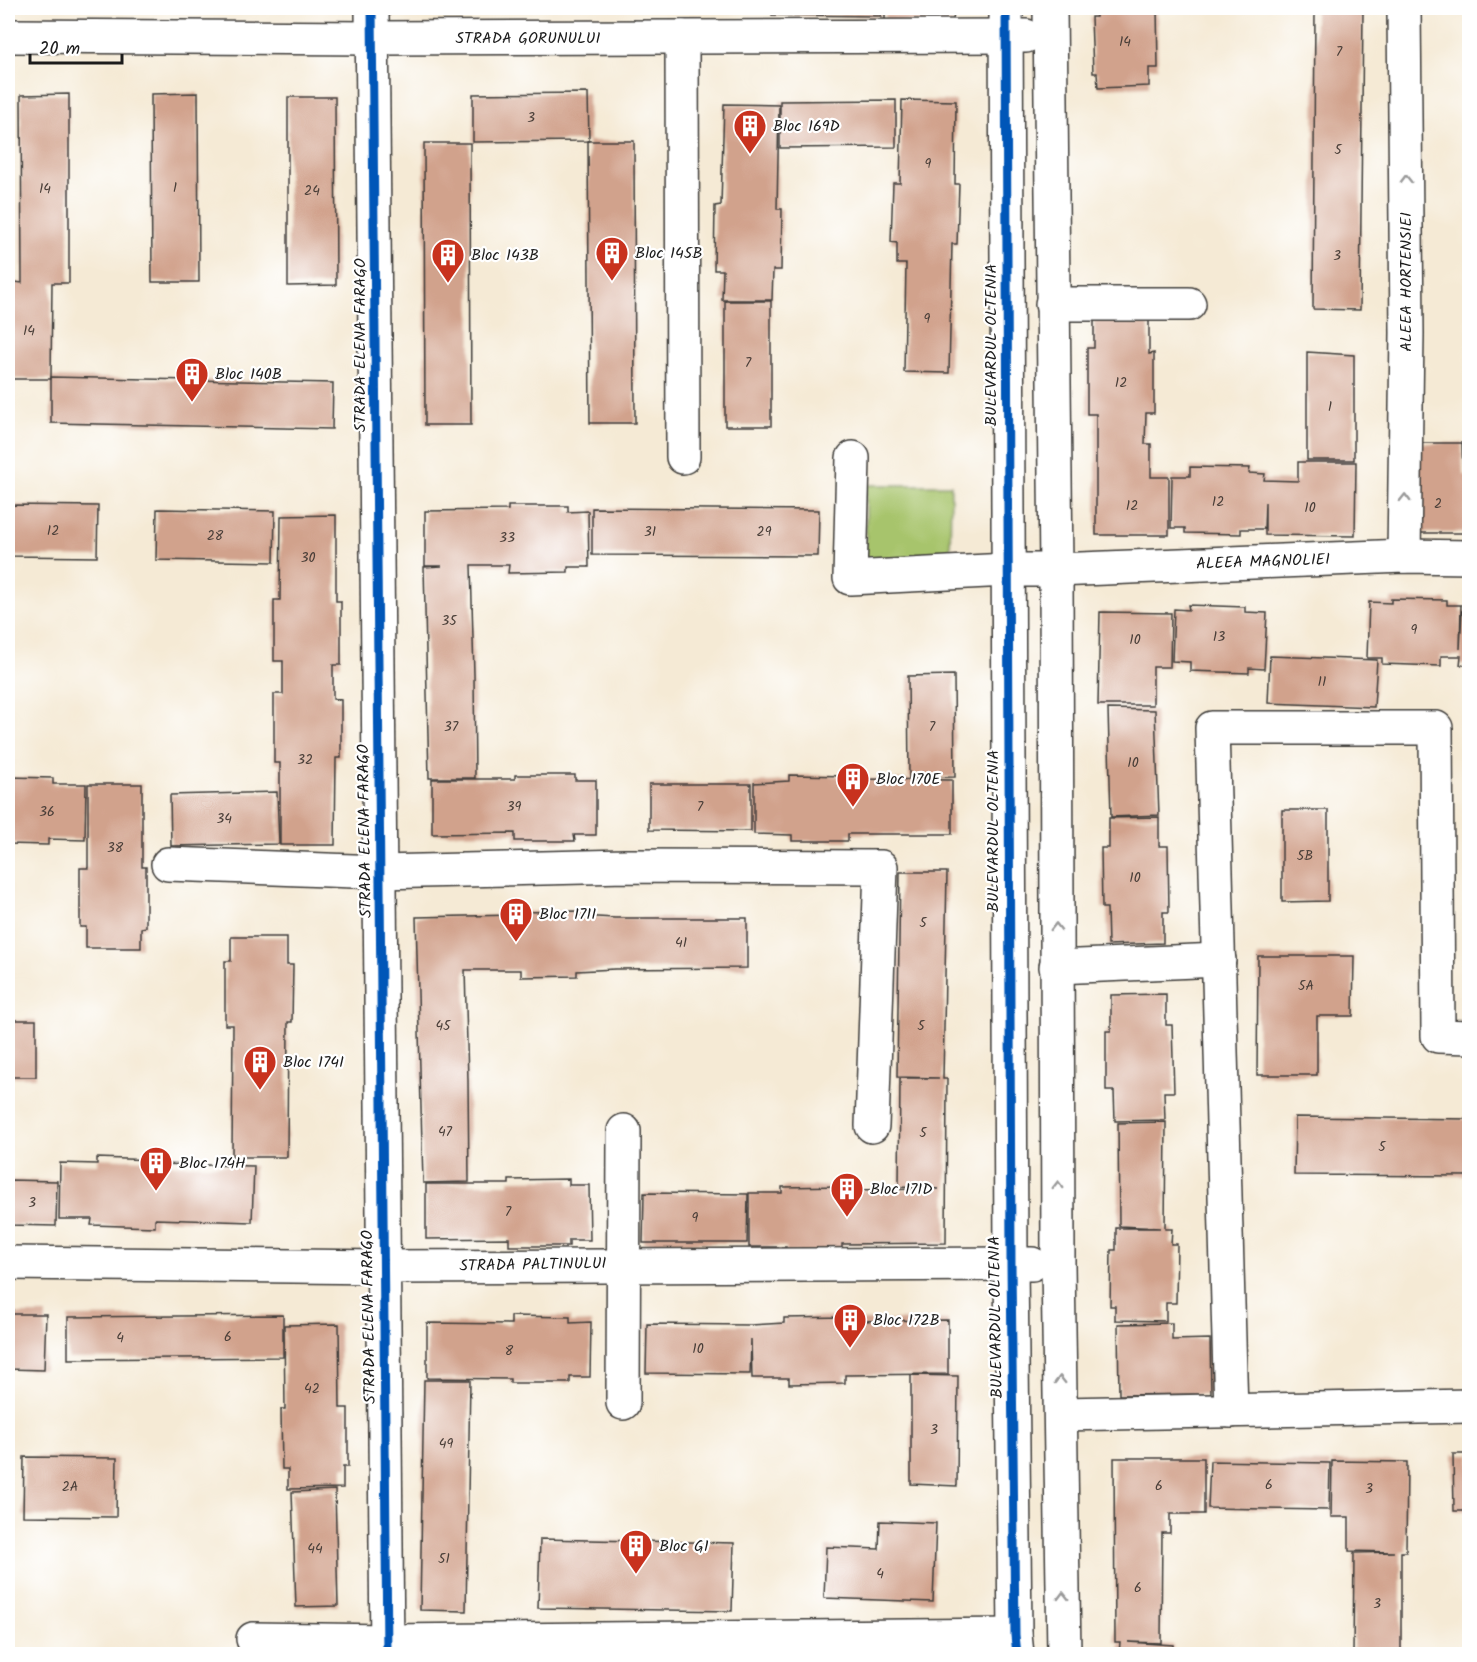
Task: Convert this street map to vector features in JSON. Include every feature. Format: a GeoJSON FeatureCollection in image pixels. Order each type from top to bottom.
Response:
{"type":"FeatureCollection","features":[{"type":"Feature","properties":{"kind":"street","name":"ALEEA HORTENSIEI"},"geometry":{"type":"LineString","coordinates":[[1404,8],[1407,333],[1404,556]]}},
{"type":"Feature","properties":{"kind":"street","name":"BULEVARDUL OLTENIA"},"geometry":{"type":"LineString","coordinates":[[1006,22],[1011,1264],[1016,1645]]}},
{"type":"Feature","properties":{"kind":"street","name":"STRADA GORUNULUI"},"geometry":{"type":"LineString","coordinates":[[8,36],[372,23],[682,37],[1049,22]]}},
{"type":"Feature","properties":{"kind":"street"},"geometry":{"type":"LineString","coordinates":[[1049,22],[1056,570],[1058,1264],[1064,1654]]}},
{"type":"Feature","properties":{"kind":"street","name":"STRADA ELENA FARAGO"},"geometry":{"type":"LineString","coordinates":[[372,23],[387,1648]]}},
{"type":"Feature","properties":{"kind":"street"},"geometry":{"type":"LineString","coordinates":[[682,37],[683,458]]}},
{"type":"Feature","properties":{"kind":"street"},"geometry":{"type":"LineString","coordinates":[[1052,304],[1190,304]]}},
{"type":"Feature","properties":{"kind":"street","name":"ALEEA MAGNOLIEI"},"geometry":{"type":"LineString","coordinates":[[853,458],[850,578],[1404,556],[1470,557]]}},
{"type":"Feature","properties":{"kind":"street"},"geometry":{"type":"LineString","coordinates":[[1231,1411],[1212,728],[1436,728],[1438,1036],[1470,1037]]}},
{"type":"Feature","properties":{"kind":"street"},"geometry":{"type":"LineString","coordinates":[[168,864],[380,872],[626,866],[881,867],[872,1126]]}},
{"type":"Feature","properties":{"kind":"street"},"geometry":{"type":"LineString","coordinates":[[1056,967],[1219,960]]}},
{"type":"Feature","properties":{"kind":"street"},"geometry":{"type":"LineString","coordinates":[[623,1403],[624,1131]]}},
{"type":"Feature","properties":{"kind":"street","name":"STRADA PALTINULUI"},"geometry":{"type":"LineString","coordinates":[[8,1263],[384,1267],[624,1264],[1058,1264]]}},
{"type":"Feature","properties":{"kind":"street"},"geometry":{"type":"LineString","coordinates":[[1060,1414],[1470,1406]]}},
{"type":"Feature","properties":{"kind":"street"},"geometry":{"type":"LineString","coordinates":[[253,1639],[387,1648],[1016,1645]]}},
{"type":"Feature","properties":{"kind":"green space"},"geometry":{"type":"Polygon","coordinates":[[[866,485],[951,485],[950,560],[866,560],[866,485]]]}},
{"type":"Feature","properties":{"kind":"building"},"geometry":{"type":"Polygon","coordinates":[[[772,8],[881,8],[881,16],[772,15],[772,8]]]}},
{"type":"Feature","properties":{"kind":"building"},"geometry":{"type":"Polygon","coordinates":[[[885,8],[954,8],[953,23],[885,22],[885,8]]]}},
{"type":"Feature","properties":{"kind":"building"},"geometry":{"type":"Polygon","coordinates":[[[1096,8],[1157,8],[1158,68],[1149,68],[1149,86],[1098,88],[1097,73],[1093,73],[1091,17],[1096,17],[1096,8]]]}},
{"type":"Feature","properties":{"kind":"building"},"geometry":{"type":"Polygon","coordinates":[[[1315,8],[1363,8],[1360,310],[1313,309],[1315,8]]]}},
{"type":"Feature","properties":{"kind":"building"},"geometry":{"type":"Polygon","coordinates":[[[198,93],[199,282],[152,282],[151,94],[198,93]]]}},
{"type":"Feature","properties":{"kind":"building"},"geometry":{"type":"Polygon","coordinates":[[[588,93],[589,141],[473,142],[473,94],[588,93]]]}},
{"type":"Feature","properties":{"kind":"building"},"geometry":{"type":"Polygon","coordinates":[[[69,94],[69,283],[52,283],[51,379],[8,379],[8,281],[22,283],[21,95],[69,94]]]}},
{"type":"Feature","properties":{"kind":"building"},"geometry":{"type":"Polygon","coordinates":[[[288,97],[335,97],[336,285],[288,286],[288,97]]]}},
{"type":"Feature","properties":{"kind":"building"},"geometry":{"type":"Polygon","coordinates":[[[896,100],[896,147],[780,148],[780,101],[896,100]]]}},
{"type":"Feature","properties":{"kind":"building"},"geometry":{"type":"Polygon","coordinates":[[[902,100],[956,101],[955,184],[959,184],[957,244],[952,244],[949,373],[904,372],[906,264],[897,264],[897,243],[891,242],[893,183],[900,183],[902,100]]]}},
{"type":"Feature","properties":{"kind":"building","name":"Bloc 169D"},"geometry":{"type":"Polygon","coordinates":[[[724,104],[779,105],[777,209],[782,209],[781,270],[773,270],[772,300],[722,300],[723,270],[714,270],[715,206],[721,205],[724,104]]]}},
{"type":"Feature","properties":{"kind":"building","name":"Bloc 145B"},"geometry":{"type":"Polygon","coordinates":[[[588,141],[634,141],[635,423],[590,423],[588,141]]]}},
{"type":"Feature","properties":{"kind":"building","name":"Bloc 143B"},"geometry":{"type":"Polygon","coordinates":[[[424,143],[470,143],[471,425],[425,425],[424,143]]]}},
{"type":"Feature","properties":{"kind":"building"},"geometry":{"type":"Polygon","coordinates":[[[725,301],[771,301],[771,426],[725,426],[725,301]]]}},
{"type":"Feature","properties":{"kind":"building"},"geometry":{"type":"Polygon","coordinates":[[[1094,317],[1149,317],[1149,354],[1154,353],[1154,413],[1146,413],[1145,444],[1151,444],[1151,477],[1169,477],[1169,535],[1096,535],[1096,414],[1087,414],[1087,348],[1094,348],[1094,317]]]}},
{"type":"Feature","properties":{"kind":"building"},"geometry":{"type":"Polygon","coordinates":[[[1307,352],[1354,355],[1354,460],[1307,460],[1307,352]]]}},
{"type":"Feature","properties":{"kind":"building","name":"Bloc 140B"},"geometry":{"type":"Polygon","coordinates":[[[51,377],[333,383],[332,429],[51,423],[51,377]]]}},
{"type":"Feature","properties":{"kind":"building"},"geometry":{"type":"Polygon","coordinates":[[[1407,443],[1462,443],[1463,475],[1470,475],[1470,533],[1407,533],[1407,443]]]}},
{"type":"Feature","properties":{"kind":"building"},"geometry":{"type":"Polygon","coordinates":[[[1298,462],[1356,462],[1355,536],[1265,535],[1265,502],[1264,529],[1241,529],[1241,534],[1185,533],[1185,528],[1171,528],[1172,476],[1190,476],[1190,467],[1250,468],[1249,473],[1265,474],[1264,480],[1298,481],[1298,462]]]}},
{"type":"Feature","properties":{"kind":"building"},"geometry":{"type":"Polygon","coordinates":[[[8,505],[98,506],[97,557],[8,556],[8,505]]]}},
{"type":"Feature","properties":{"kind":"building"},"geometry":{"type":"Polygon","coordinates":[[[508,506],[568,506],[568,512],[588,511],[589,567],[568,567],[568,572],[508,573],[509,565],[471,565],[475,778],[429,778],[424,567],[442,566],[425,566],[425,511],[508,510],[508,506]]]}},
{"type":"Feature","properties":{"kind":"building"},"geometry":{"type":"Polygon","coordinates":[[[592,508],[819,510],[818,556],[592,555],[592,508]]]}},
{"type":"Feature","properties":{"kind":"building"},"geometry":{"type":"Polygon","coordinates":[[[157,509],[275,511],[274,562],[156,560],[157,509]]]}},
{"type":"Feature","properties":{"kind":"building"},"geometry":{"type":"Polygon","coordinates":[[[336,515],[336,601],[341,601],[341,665],[333,665],[333,699],[341,700],[341,758],[336,758],[335,845],[280,845],[280,763],[274,763],[274,694],[283,694],[283,661],[274,661],[274,600],[280,600],[281,516],[336,515]]]}},
{"type":"Feature","properties":{"kind":"building"},"geometry":{"type":"Polygon","coordinates":[[[1391,599],[1447,600],[1447,605],[1461,605],[1460,649],[1462,611],[1470,611],[1470,665],[1460,665],[1461,656],[1441,656],[1441,666],[1382,664],[1382,658],[1367,658],[1369,602],[1391,603],[1391,599]]]}},
{"type":"Feature","properties":{"kind":"building"},"geometry":{"type":"Polygon","coordinates":[[[1188,605],[1245,607],[1245,612],[1267,613],[1264,669],[1249,668],[1249,673],[1190,671],[1190,662],[1172,661],[1174,609],[1189,610],[1188,605]]]}},
{"type":"Feature","properties":{"kind":"building"},"geometry":{"type":"Polygon","coordinates":[[[1100,612],[1171,613],[1170,667],[1153,667],[1153,705],[1098,705],[1100,612]]]}},
{"type":"Feature","properties":{"kind":"building"},"geometry":{"type":"Polygon","coordinates":[[[1270,656],[1377,660],[1374,707],[1268,703],[1270,656]]]}},
{"type":"Feature","properties":{"kind":"building"},"geometry":{"type":"Polygon","coordinates":[[[954,675],[955,777],[909,778],[908,676],[954,675]]]}},
{"type":"Feature","properties":{"kind":"building"},"geometry":{"type":"Polygon","coordinates":[[[1108,709],[1155,710],[1159,815],[1111,817],[1108,709]]]}},
{"type":"Feature","properties":{"kind":"building"},"geometry":{"type":"Polygon","coordinates":[[[515,775],[575,775],[575,780],[596,780],[596,835],[574,835],[575,841],[515,841],[515,833],[432,834],[432,779],[515,779],[515,775]]]}},
{"type":"Feature","properties":{"kind":"building","name":"Bloc 170E"},"geometry":{"type":"Polygon","coordinates":[[[789,775],[851,776],[851,779],[952,780],[952,834],[848,834],[848,841],[792,841],[792,835],[754,834],[754,783],[789,781],[789,775]]]}},
{"type":"Feature","properties":{"kind":"building"},"geometry":{"type":"Polygon","coordinates":[[[8,777],[53,778],[53,784],[86,784],[85,840],[48,839],[48,845],[8,844],[8,777]]]}},
{"type":"Feature","properties":{"kind":"building"},"geometry":{"type":"Polygon","coordinates":[[[88,784],[142,784],[142,867],[146,867],[146,927],[141,928],[141,948],[86,948],[86,927],[80,927],[80,868],[88,868],[88,784]]]}},
{"type":"Feature","properties":{"kind":"building"},"geometry":{"type":"Polygon","coordinates":[[[649,784],[751,784],[751,831],[649,830],[649,784]]]}},
{"type":"Feature","properties":{"kind":"building"},"geometry":{"type":"Polygon","coordinates":[[[277,792],[279,844],[171,846],[170,795],[277,792]]]}},
{"type":"Feature","properties":{"kind":"building"},"geometry":{"type":"Polygon","coordinates":[[[1282,810],[1328,810],[1328,901],[1282,902],[1282,810]]]}},
{"type":"Feature","properties":{"kind":"building"},"geometry":{"type":"Polygon","coordinates":[[[1159,817],[1159,846],[1168,846],[1169,912],[1163,912],[1163,943],[1108,945],[1107,908],[1102,908],[1101,848],[1109,848],[1109,818],[1159,817]]]}},
{"type":"Feature","properties":{"kind":"building"},"geometry":{"type":"Polygon","coordinates":[[[900,872],[947,872],[943,1079],[947,1079],[946,1243],[842,1244],[842,1252],[786,1253],[786,1247],[749,1247],[749,1193],[782,1193],[782,1187],[844,1186],[844,1190],[939,1189],[899,1187],[900,1078],[939,1078],[897,1077],[900,872]]]}},
{"type":"Feature","properties":{"kind":"building"},"geometry":{"type":"Polygon","coordinates":[[[580,911],[580,916],[615,918],[747,918],[747,968],[615,969],[577,971],[577,976],[521,977],[521,970],[465,970],[469,1182],[423,1183],[416,917],[580,911]]]}},
{"type":"Feature","properties":{"kind":"building","name":"Bloc 174I"},"geometry":{"type":"Polygon","coordinates":[[[231,937],[287,937],[287,965],[293,965],[292,1022],[288,1022],[287,1157],[232,1157],[233,1025],[225,1025],[225,961],[231,961],[231,937]]]}},
{"type":"Feature","properties":{"kind":"building"},"geometry":{"type":"Polygon","coordinates":[[[1258,956],[1354,956],[1353,1016],[1317,1016],[1317,1075],[1257,1075],[1258,956]]]}},
{"type":"Feature","properties":{"kind":"building"},"geometry":{"type":"Polygon","coordinates":[[[1166,994],[1166,1025],[1172,1025],[1174,1092],[1164,1092],[1165,1120],[1115,1121],[1114,1091],[1106,1091],[1106,1031],[1111,1031],[1111,995],[1166,994]]]}},
{"type":"Feature","properties":{"kind":"building"},"geometry":{"type":"Polygon","coordinates":[[[8,1020],[36,1020],[36,1077],[8,1077],[8,1020]]]}},
{"type":"Feature","properties":{"kind":"building"},"geometry":{"type":"Polygon","coordinates":[[[1295,1117],[1470,1119],[1470,1176],[1294,1175],[1295,1117]]]}},
{"type":"Feature","properties":{"kind":"building"},"geometry":{"type":"Polygon","coordinates":[[[1166,1122],[1165,1229],[1172,1229],[1171,1244],[1177,1244],[1176,1303],[1166,1303],[1166,1321],[1115,1320],[1115,1306],[1110,1306],[1111,1250],[1116,1250],[1116,1228],[1160,1228],[1119,1226],[1118,1123],[1166,1122]]]}},
{"type":"Feature","properties":{"kind":"building","name":"Bloc 174H"},"geometry":{"type":"Polygon","coordinates":[[[97,1158],[154,1160],[154,1164],[254,1166],[252,1222],[155,1219],[155,1227],[91,1225],[92,1219],[59,1219],[60,1163],[97,1164],[97,1158]]]}},
{"type":"Feature","properties":{"kind":"building"},"geometry":{"type":"Polygon","coordinates":[[[569,1179],[569,1185],[589,1185],[590,1240],[569,1240],[569,1246],[509,1246],[509,1238],[426,1239],[426,1184],[509,1184],[509,1180],[569,1179]]]}},
{"type":"Feature","properties":{"kind":"building"},"geometry":{"type":"Polygon","coordinates":[[[8,1180],[57,1181],[56,1226],[8,1225],[8,1180]]]}},
{"type":"Feature","properties":{"kind":"building"},"geometry":{"type":"Polygon","coordinates":[[[644,1193],[748,1194],[747,1243],[643,1243],[644,1193]]]}},
{"type":"Feature","properties":{"kind":"building"},"geometry":{"type":"Polygon","coordinates":[[[8,1308],[13,1308],[12,1314],[46,1314],[44,1370],[8,1369],[8,1308]]]}},
{"type":"Feature","properties":{"kind":"building"},"geometry":{"type":"Polygon","coordinates":[[[283,1315],[283,1357],[68,1359],[68,1317],[283,1315]]]}},
{"type":"Feature","properties":{"kind":"building"},"geometry":{"type":"Polygon","coordinates":[[[511,1316],[570,1317],[570,1323],[591,1322],[590,1377],[570,1377],[570,1383],[510,1383],[510,1379],[427,1378],[427,1323],[511,1324],[511,1316]]]}},
{"type":"Feature","properties":{"kind":"building","name":"Bloc 172B"},"geometry":{"type":"Polygon","coordinates":[[[846,1317],[846,1321],[948,1320],[948,1374],[845,1375],[845,1383],[789,1384],[789,1378],[752,1378],[751,1339],[750,1374],[646,1373],[647,1324],[751,1325],[784,1323],[784,1318],[846,1317]]]}},
{"type":"Feature","properties":{"kind":"building"},"geometry":{"type":"Polygon","coordinates":[[[1172,1323],[1172,1340],[1210,1339],[1211,1394],[1119,1395],[1118,1324],[1172,1323]]]}},
{"type":"Feature","properties":{"kind":"building"},"geometry":{"type":"Polygon","coordinates":[[[339,1324],[340,1408],[348,1408],[348,1467],[343,1467],[343,1488],[288,1489],[288,1469],[282,1469],[281,1409],[285,1409],[284,1325],[339,1324]]]}},
{"type":"Feature","properties":{"kind":"building"},"geometry":{"type":"Polygon","coordinates":[[[911,1375],[958,1376],[957,1486],[911,1484],[911,1375]]]}},
{"type":"Feature","properties":{"kind":"building"},"geometry":{"type":"Polygon","coordinates":[[[424,1380],[470,1380],[466,1611],[420,1610],[424,1380]]]}},
{"type":"Feature","properties":{"kind":"building"},"geometry":{"type":"Polygon","coordinates":[[[1453,1454],[1470,1454],[1470,1511],[1454,1511],[1453,1454]]]}},
{"type":"Feature","properties":{"kind":"building"},"geometry":{"type":"Polygon","coordinates":[[[24,1457],[117,1458],[116,1517],[23,1516],[24,1457]]]}},
{"type":"Feature","properties":{"kind":"building"},"geometry":{"type":"Polygon","coordinates":[[[1114,1458],[1204,1458],[1204,1514],[1170,1514],[1170,1533],[1162,1533],[1161,1643],[1128,1642],[1173,1645],[1173,1654],[1119,1654],[1120,1642],[1115,1642],[1114,1458]]]}},
{"type":"Feature","properties":{"kind":"building"},"geometry":{"type":"Polygon","coordinates":[[[1210,1461],[1330,1463],[1329,1510],[1208,1508],[1210,1461]]]}},
{"type":"Feature","properties":{"kind":"building"},"geometry":{"type":"Polygon","coordinates":[[[1332,1461],[1407,1462],[1406,1552],[1401,1552],[1401,1654],[1353,1654],[1354,1553],[1394,1552],[1349,1551],[1349,1517],[1331,1517],[1332,1461]]]}},
{"type":"Feature","properties":{"kind":"building"},"geometry":{"type":"Polygon","coordinates":[[[335,1490],[338,1606],[296,1607],[292,1492],[335,1490]]]}},
{"type":"Feature","properties":{"kind":"building"},"geometry":{"type":"Polygon","coordinates":[[[880,1521],[936,1523],[933,1602],[824,1598],[826,1547],[879,1549],[880,1521]]]}},
{"type":"Feature","properties":{"kind":"building","name":"Bloc G1"},"geometry":{"type":"Polygon","coordinates":[[[540,1539],[734,1543],[732,1611],[538,1608],[540,1539]]]}},
{"type":"Feature","properties":{"kind":"cycle path"},"geometry":{"type":"LineString","coordinates":[[372,8],[387,1654]]}},
{"type":"Feature","properties":{"kind":"cycle path"},"geometry":{"type":"LineString","coordinates":[[1006,8],[1011,1264],[1017,1654]]}},
{"type":"Feature","properties":{"kind":"place","name":"Bloc 169D"},"geometry":{"type":"Point","coordinates":[750,155]}},
{"type":"Feature","properties":{"kind":"place","name":"Bloc 145B"},"geometry":{"type":"Point","coordinates":[612,282]}},
{"type":"Feature","properties":{"kind":"place","name":"Bloc 143B"},"geometry":{"type":"Point","coordinates":[448,284]}},
{"type":"Feature","properties":{"kind":"place","name":"Bloc 140B"},"geometry":{"type":"Point","coordinates":[192,403]}},
{"type":"Feature","properties":{"kind":"place","name":"Bloc 170E"},"geometry":{"type":"Point","coordinates":[853,808]}},
{"type":"Feature","properties":{"kind":"place","name":"Bloc 171I"},"geometry":{"type":"Point","coordinates":[516,943]}},
{"type":"Feature","properties":{"kind":"place","name":"Bloc 174I"},"geometry":{"type":"Point","coordinates":[260,1091]}},
{"type":"Feature","properties":{"kind":"place","name":"Bloc 174H"},"geometry":{"type":"Point","coordinates":[156,1192]}},
{"type":"Feature","properties":{"kind":"place","name":"Bloc 171D"},"geometry":{"type":"Point","coordinates":[847,1218]}},
{"type":"Feature","properties":{"kind":"place","name":"Bloc 172B"},"geometry":{"type":"Point","coordinates":[850,1349]}},
{"type":"Feature","properties":{"kind":"place","name":"Bloc G1"},"geometry":{"type":"Point","coordinates":[636,1575]}}]}
